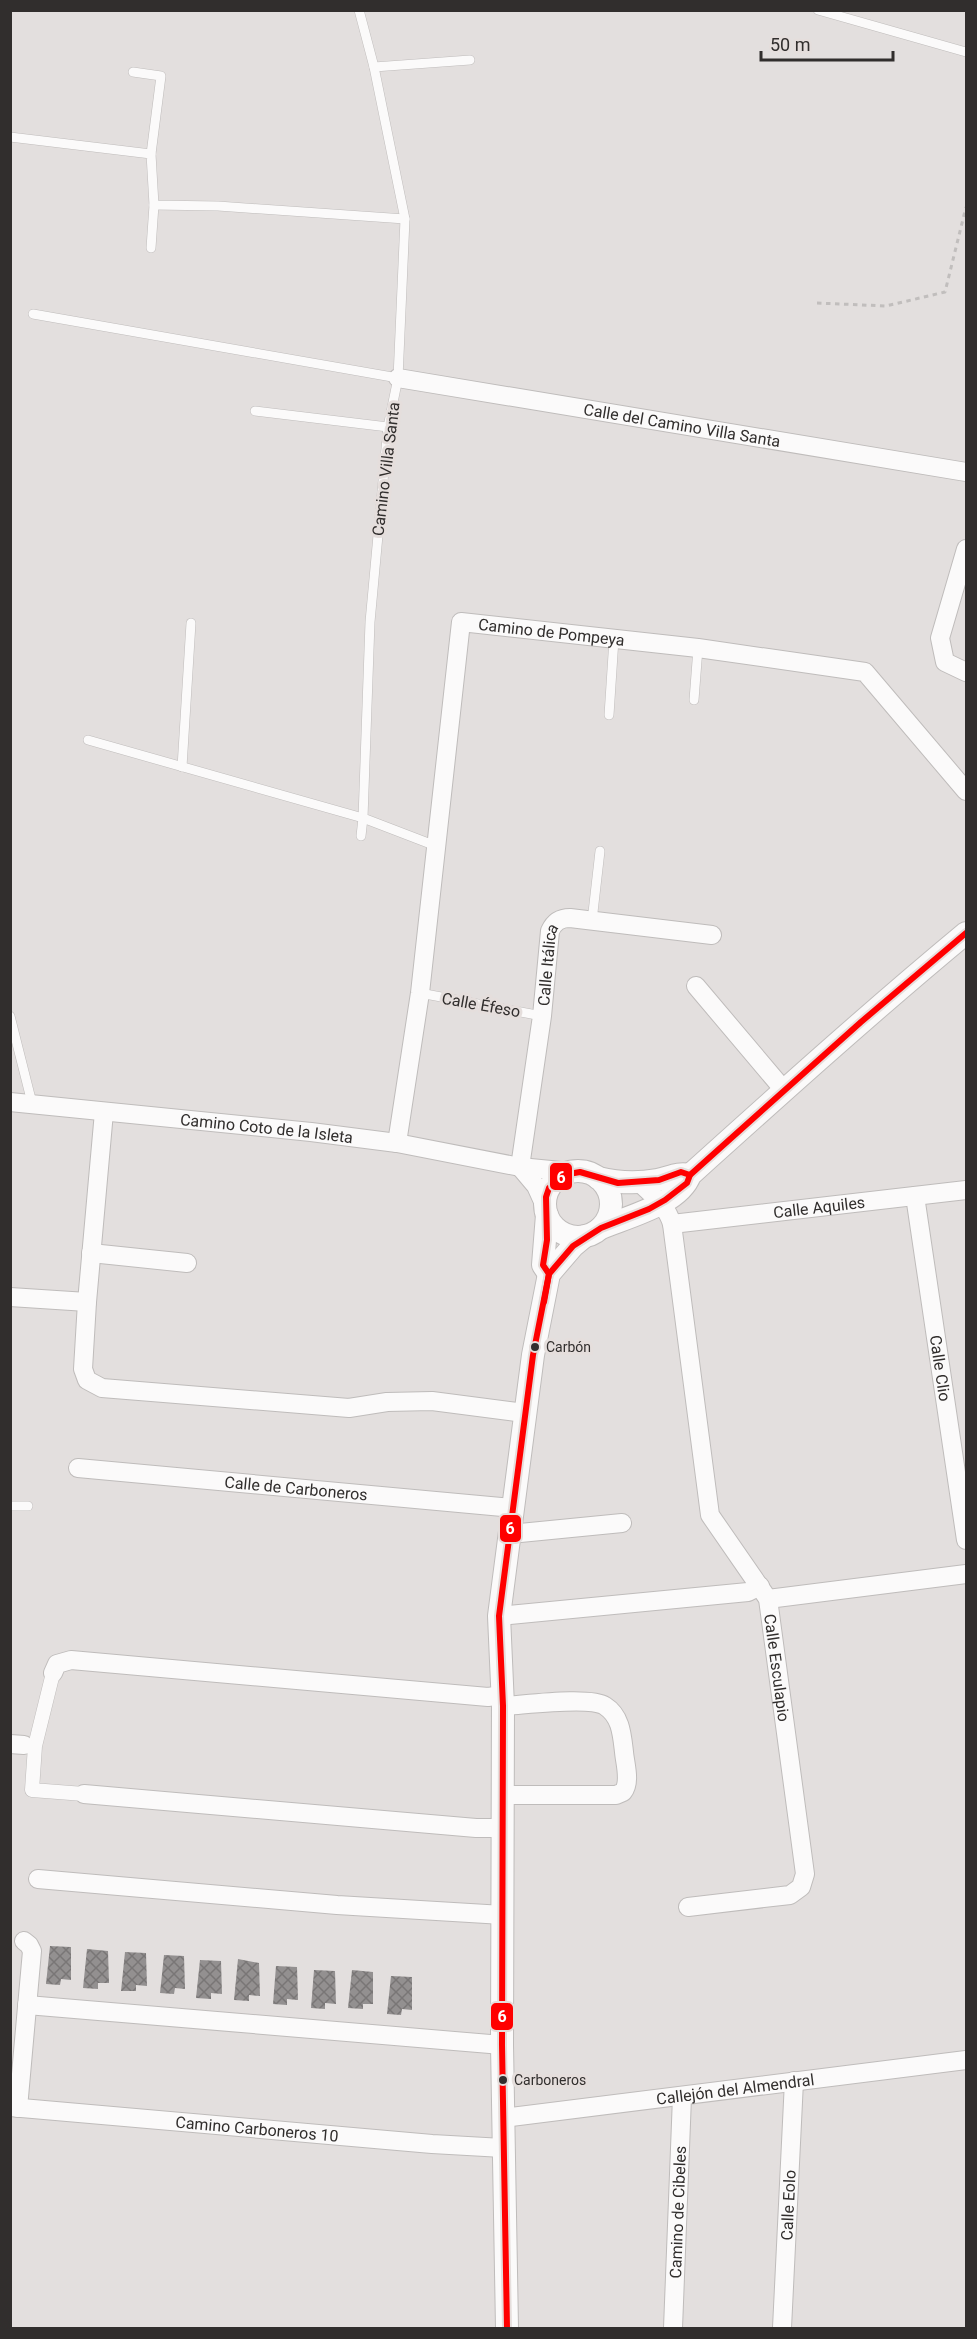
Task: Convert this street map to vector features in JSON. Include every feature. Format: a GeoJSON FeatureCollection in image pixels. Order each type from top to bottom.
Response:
{"type":"FeatureCollection","features":[{"type":"Feature","properties":{"kind":"street","name":"Calle del Camino Villa Santa"},"geometry":{"type":"LineString","coordinates":[[398,378],[966,472]]}},
{"type":"Feature","properties":{"kind":"street"},"geometry":{"type":"LineString","coordinates":[[966,549],[940,638],[945,662],[966,672]]}},
{"type":"Feature","properties":{"kind":"street","name":"Camino de Pompeya"},"geometry":{"type":"LineString","coordinates":[[397,1143],[420,993],[461,622],[698,648],[865,672],[966,791]]}},
{"type":"Feature","properties":{"kind":"street","name":"Calle Itálica"},"geometry":{"type":"LineString","coordinates":[[520,1167],[542,1016],[552,927],[560,919],[565,918],[712,935]]}},
{"type":"Feature","properties":{"kind":"street"},"geometry":{"type":"LineString","coordinates":[[520,1167],[536,1186],[546,1211],[558,1230],[575,1237],[649,1209],[687,1183],[690,1174],[783,1089],[966,933]]}},
{"type":"Feature","properties":{"kind":"street"},"geometry":{"type":"LineString","coordinates":[[696,986],[783,1089]]}},
{"type":"Feature","properties":{"kind":"street","name":"Camino Coto de la Isleta"},"geometry":{"type":"LineString","coordinates":[[10,1102],[311,1132],[397,1143],[520,1167],[571,1172]]}},
{"type":"Feature","properties":{"kind":"street"},"geometry":{"type":"LineString","coordinates":[[104,1112],[83,1369],[87,1380],[96,1387],[348,1408],[387,1402],[432,1401],[525,1413]]}},
{"type":"Feature","properties":{"kind":"street"},"geometry":{"type":"LineString","coordinates":[[549,1274],[543,1265],[549,1188],[562,1175],[580,1172],[618,1183],[659,1180],[681,1172],[690,1174]]}},
{"type":"Feature","properties":{"kind":"street"},"geometry":{"type":"LineString","coordinates":[[507,2328],[502,2045],[503,1701],[499,1617],[533,1355],[549,1274],[573,1246],[607,1220],[611,1202],[604,1185],[598,1178]]}},
{"type":"Feature","properties":{"kind":"street","name":"Calle Esculapio"},"geometry":{"type":"LineString","coordinates":[[639,1182],[670,1214],[710,1515],[764,1593],[805,1874],[796,1892],[790,1895],[688,1907]]}},
{"type":"Feature","properties":{"kind":"street","name":"Calle Aquiles"},"geometry":{"type":"LineString","coordinates":[[672,1224],[966,1190]]}},
{"type":"Feature","properties":{"kind":"street","name":"Calle Clio"},"geometry":{"type":"LineString","coordinates":[[915,1196],[966,1540]]}},
{"type":"Feature","properties":{"kind":"street"},"geometry":{"type":"LineString","coordinates":[[91,1253],[187,1263]]}},
{"type":"Feature","properties":{"kind":"street"},"geometry":{"type":"LineString","coordinates":[[10,1297],[87,1302]]}},
{"type":"Feature","properties":{"kind":"street","name":"Calle de Carboneros"},"geometry":{"type":"LineString","coordinates":[[78,1468],[513,1508]]}},
{"type":"Feature","properties":{"kind":"street"},"geometry":{"type":"LineString","coordinates":[[510,1534],[622,1523]]}},
{"type":"Feature","properties":{"kind":"street"},"geometry":{"type":"LineString","coordinates":[[499,1617],[748,1592],[764,1593],[966,1574]]}},
{"type":"Feature","properties":{"kind":"street"},"geometry":{"type":"LineString","coordinates":[[502,1795],[616,1795],[623,1792],[627,1782],[622,1729],[615,1716],[605,1706],[586,1701],[503,1701],[476,1696],[71,1660],[57,1664],[23,1745],[32,1790],[464,1827],[502,1828]]}},
{"type":"Feature","properties":{"kind":"street"},"geometry":{"type":"LineString","coordinates":[[38,1879],[337,1905],[503,1915]]}},
{"type":"Feature","properties":{"kind":"street"},"geometry":{"type":"LineString","coordinates":[[14,2107],[32,1952],[24,1941]]}},
{"type":"Feature","properties":{"kind":"street"},"geometry":{"type":"LineString","coordinates":[[27,2005],[502,2045]]}},
{"type":"Feature","properties":{"kind":"street","name":"Callejón del Almendral"},"geometry":{"type":"LineString","coordinates":[[503,2118],[966,2060]]}},
{"type":"Feature","properties":{"kind":"street","name":"Calle Eolo"},"geometry":{"type":"LineString","coordinates":[[782,2328],[794,2081]]}},
{"type":"Feature","properties":{"kind":"street","name":"Camino de Cibeles"},"geometry":{"type":"LineString","coordinates":[[673,2328],[682,2097]]}},
{"type":"Feature","properties":{"kind":"street","name":"Camino Carboneros 10"},"geometry":{"type":"LineString","coordinates":[[14,2107],[432,2144],[503,2148]]}},
{"type":"Feature","properties":{"kind":"lane","name":"Camino Villa Santa"},"geometry":{"type":"LineString","coordinates":[[359,10],[374,67],[405,219],[398,378],[388,427],[370,622],[361,836]]}},
{"type":"Feature","properties":{"kind":"lane"},"geometry":{"type":"LineString","coordinates":[[818,10],[966,52]]}},
{"type":"Feature","properties":{"kind":"lane"},"geometry":{"type":"LineString","coordinates":[[374,67],[470,60]]}},
{"type":"Feature","properties":{"kind":"lane"},"geometry":{"type":"LineString","coordinates":[[133,72],[161,76],[151,154],[154,205],[151,248]]}},
{"type":"Feature","properties":{"kind":"lane"},"geometry":{"type":"LineString","coordinates":[[10,137],[151,154]]}},
{"type":"Feature","properties":{"kind":"lane"},"geometry":{"type":"LineString","coordinates":[[154,205],[218,206],[405,219]]}},
{"type":"Feature","properties":{"kind":"lane"},"geometry":{"type":"LineString","coordinates":[[33,314],[398,378]]}},
{"type":"Feature","properties":{"kind":"lane"},"geometry":{"type":"LineString","coordinates":[[255,411],[388,427]]}},
{"type":"Feature","properties":{"kind":"lane"},"geometry":{"type":"LineString","coordinates":[[182,767],[191,623]]}},
{"type":"Feature","properties":{"kind":"lane"},"geometry":{"type":"LineString","coordinates":[[609,715],[614,639]]}},
{"type":"Feature","properties":{"kind":"lane"},"geometry":{"type":"LineString","coordinates":[[694,700],[698,648]]}},
{"type":"Feature","properties":{"kind":"lane"},"geometry":{"type":"LineString","coordinates":[[88,740],[363,818],[436,846]]}},
{"type":"Feature","properties":{"kind":"lane"},"geometry":{"type":"LineString","coordinates":[[592,921],[600,851]]}},
{"type":"Feature","properties":{"kind":"lane","name":"Calle Éfeso"},"geometry":{"type":"LineString","coordinates":[[420,993],[542,1016]]}},
{"type":"Feature","properties":{"kind":"lane"},"geometry":{"type":"LineString","coordinates":[[10,1016],[32,1103]]}},
{"type":"Feature","properties":{"kind":"lane"},"geometry":{"type":"LineString","coordinates":[[10,1506],[28,1506]]}},
{"type":"Feature","properties":{"kind":"path"},"geometry":{"type":"LineString","coordinates":[[817,303],[886,306],[945,291],[966,207]]}},
{"type":"Feature","properties":{"kind":"building"},"geometry":{"type":"Polygon","coordinates":[[[50,1946],[71,1947],[71,1980],[61,1979],[60,1985],[46,1984],[50,1946]]]}},
{"type":"Feature","properties":{"kind":"building"},"geometry":{"type":"Polygon","coordinates":[[[87,1949],[108,1951],[109,1983],[98,1983],[98,1989],[83,1988],[87,1949]]]}},
{"type":"Feature","properties":{"kind":"building"},"geometry":{"type":"Polygon","coordinates":[[[125,1952],[146,1953],[147,1986],[136,1985],[136,1991],[121,1991],[125,1952]]]}},
{"type":"Feature","properties":{"kind":"building"},"geometry":{"type":"Polygon","coordinates":[[[164,1955],[184,1956],[185,1989],[175,1988],[174,1994],[160,1993],[164,1955]]]}},
{"type":"Feature","properties":{"kind":"building"},"geometry":{"type":"Polygon","coordinates":[[[238,1959],[259,1963],[260,1996],[249,1995],[249,2001],[234,2000],[238,1959]]]}},
{"type":"Feature","properties":{"kind":"building"},"geometry":{"type":"Polygon","coordinates":[[[200,1960],[221,1961],[222,1994],[211,1993],[211,1999],[196,1998],[200,1960]]]}},
{"type":"Feature","properties":{"kind":"building"},"geometry":{"type":"Polygon","coordinates":[[[276,1966],[297,1967],[298,2000],[287,1999],[287,2005],[273,2004],[276,1966]]]}},
{"type":"Feature","properties":{"kind":"building"},"geometry":{"type":"Polygon","coordinates":[[[314,1970],[335,1971],[336,2004],[325,2003],[325,2009],[311,2008],[314,1970]]]}},
{"type":"Feature","properties":{"kind":"building"},"geometry":{"type":"Polygon","coordinates":[[[352,1970],[373,1972],[373,2004],[363,2004],[363,2009],[348,2008],[352,1970]]]}},
{"type":"Feature","properties":{"kind":"building"},"geometry":{"type":"Polygon","coordinates":[[[391,1976],[412,1977],[412,2010],[402,2009],[401,2015],[387,2014],[391,1976]]]}},
{"type":"Feature","properties":{"kind":"transit line","name":"6"},"geometry":{"type":"LineString","coordinates":[[507,2328],[502,2045],[503,1706],[499,1616],[533,1355],[549,1274],[573,1246],[601,1228],[649,1209],[687,1183],[690,1175],[861,1022],[966,933]]}},
{"type":"Feature","properties":{"kind":"transit line","name":"6"},"geometry":{"type":"LineString","coordinates":[[544,1302],[549,1274],[543,1265],[547,1240],[546,1197],[549,1188],[563,1175],[580,1172],[618,1183],[659,1180],[681,1172],[690,1175]]}},
{"type":"Feature","properties":{"kind":"place","name":"Carbón"},"geometry":{"type":"Point","coordinates":[535,1347]}},
{"type":"Feature","properties":{"kind":"place","name":"Carboneros"},"geometry":{"type":"Point","coordinates":[503,2080]}}]}
